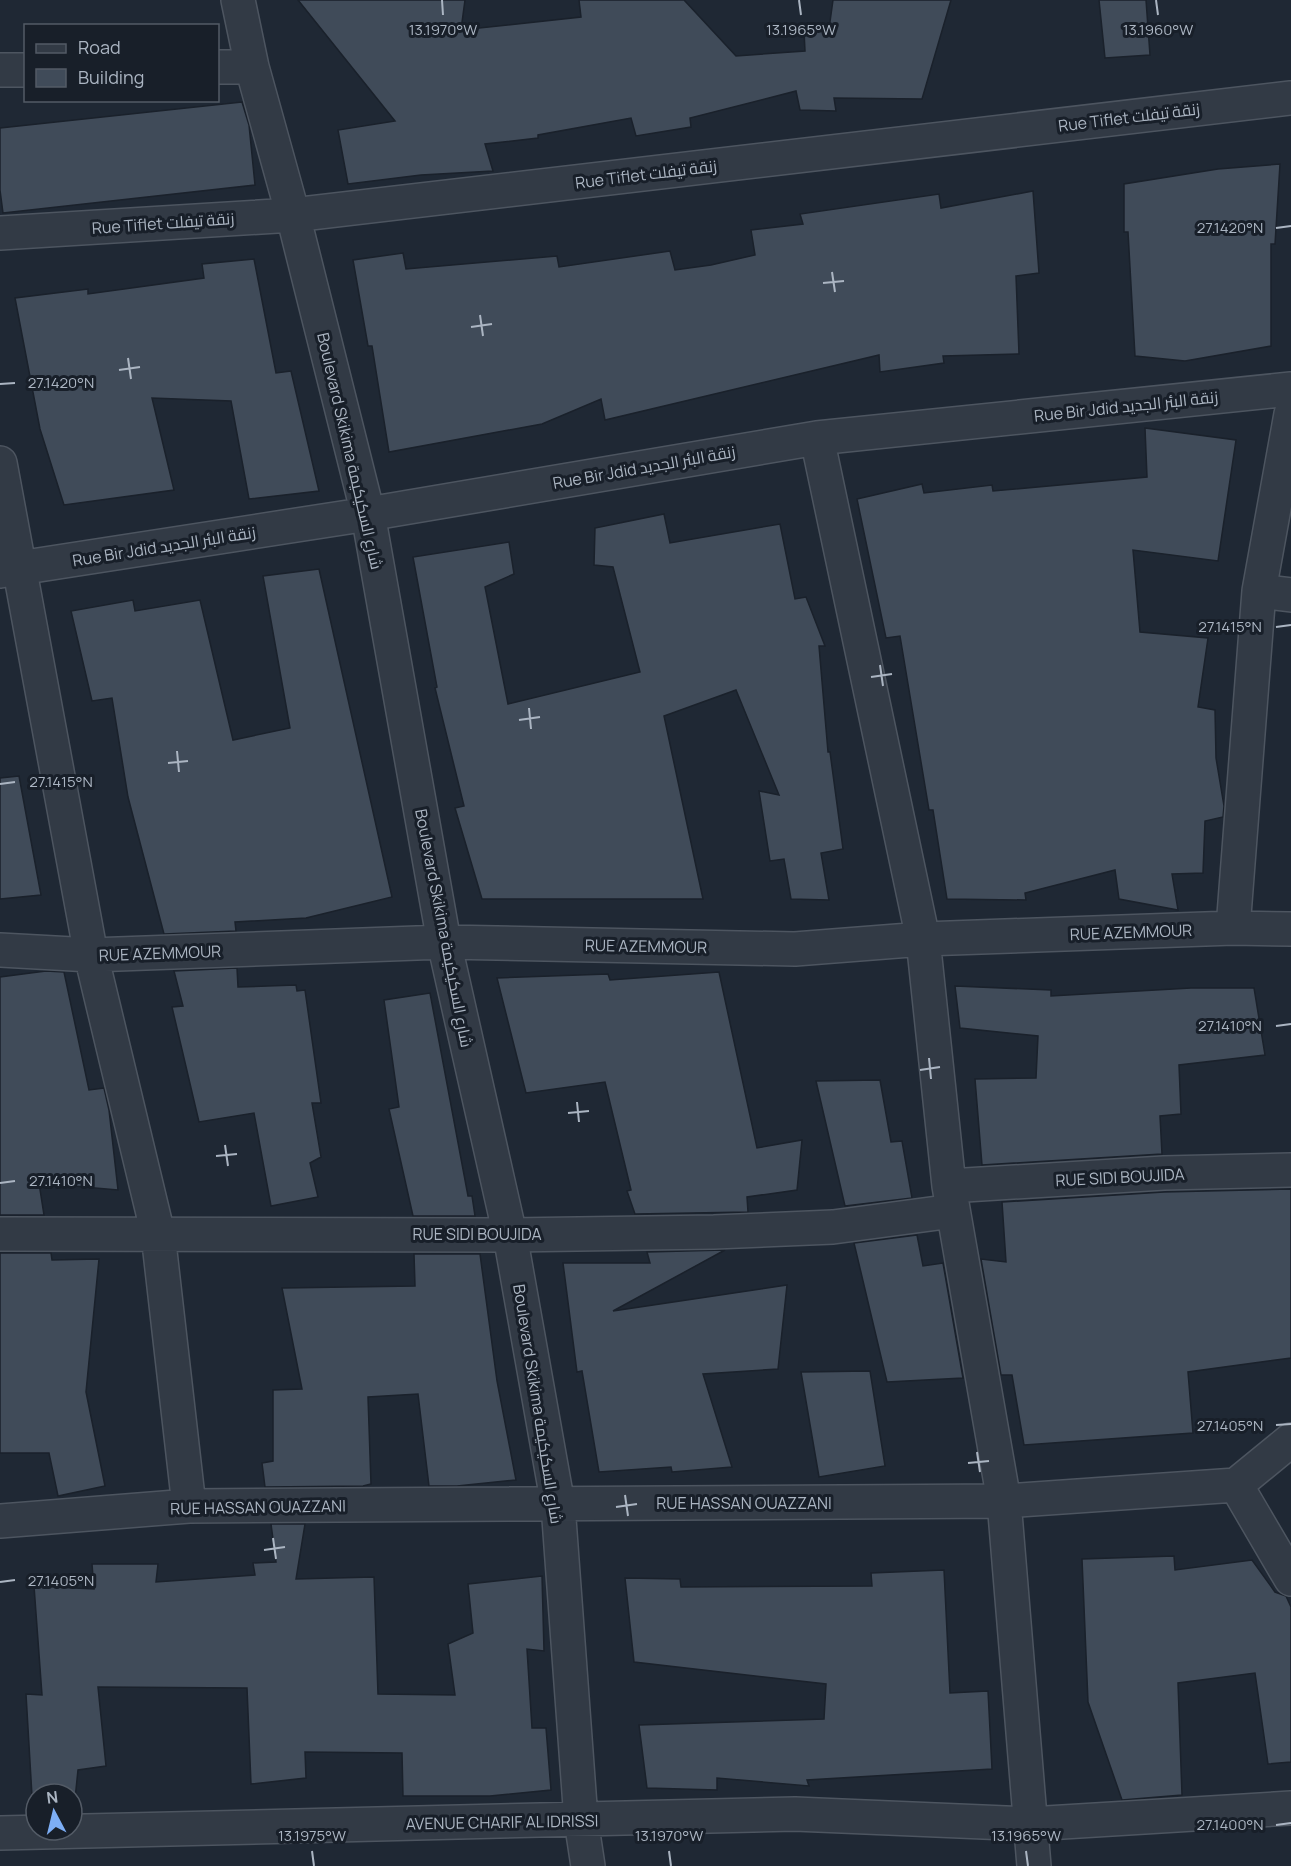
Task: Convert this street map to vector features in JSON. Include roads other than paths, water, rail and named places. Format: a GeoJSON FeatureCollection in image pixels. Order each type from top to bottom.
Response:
{"type":"FeatureCollection","features":[{"type":"Feature","properties":{"kind":"street","name":"Boulevard Skikima شارع السكيكيمة"},"geometry":{"type":"LineString","coordinates":[[238,0],[252,67],[293,215],[368,514],[444,942],[510,1234],[558,1505],[581,1820],[588,1866]]}},
{"type":"Feature","properties":{"kind":"street"},"geometry":{"type":"LineString","coordinates":[[219,67],[252,67]]}},
{"type":"Feature","properties":{"kind":"street"},"geometry":{"type":"LineString","coordinates":[[0,70],[24,70]]}},
{"type":"Feature","properties":{"kind":"street","name":"Rue Tiflet زنقة تيفلت"},"geometry":{"type":"LineString","coordinates":[[0,233],[293,215],[1291,98]]}},
{"type":"Feature","properties":{"kind":"street","name":"Rue Bir Jdid زنقة البئر الجديد"},"geometry":{"type":"LineString","coordinates":[[9,570],[368,514],[817,438],[1291,389]]}},
{"type":"Feature","properties":{"kind":"street"},"geometry":{"type":"LineString","coordinates":[[1233,928],[1259,591],[1291,414]]}},
{"type":"Feature","properties":{"kind":"street"},"geometry":{"type":"LineString","coordinates":[[817,438],[923,939],[951,1199],[1004,1501],[1034,1866]]}},
{"type":"Feature","properties":{"kind":"street"},"geometry":{"type":"LineString","coordinates":[[0,463],[9,570],[91,955],[158,1234],[189,1506]]}},
{"type":"Feature","properties":{"kind":"street"},"geometry":{"type":"LineString","coordinates":[[1259,591],[1291,595]]}},
{"type":"Feature","properties":{"kind":"street","name":"RUE AZEMMOUR"},"geometry":{"type":"LineString","coordinates":[[0,950],[91,955],[444,942],[795,949],[923,939],[1233,928],[1291,929]]}},
{"type":"Feature","properties":{"kind":"street","name":"RUE SIDI BOUJIDA"},"geometry":{"type":"LineString","coordinates":[[0,1234],[510,1234],[714,1232],[833,1227],[951,1199],[1164,1173],[1291,1170]]}},
{"type":"Feature","properties":{"kind":"street"},"geometry":{"type":"LineString","coordinates":[[1291,1440],[1236,1485],[1291,1578]]}},
{"type":"Feature","properties":{"kind":"street","name":"RUE HASSAN OUAZZANI"},"geometry":{"type":"LineString","coordinates":[[0,1521],[189,1506],[1004,1501],[1236,1485]]}},
{"type":"Feature","properties":{"kind":"street","name":"AVENUE CHARIF AL IDRISSI"},"geometry":{"type":"LineString","coordinates":[[0,1833],[795,1814],[1030,1824],[1291,1808]]}}]}
